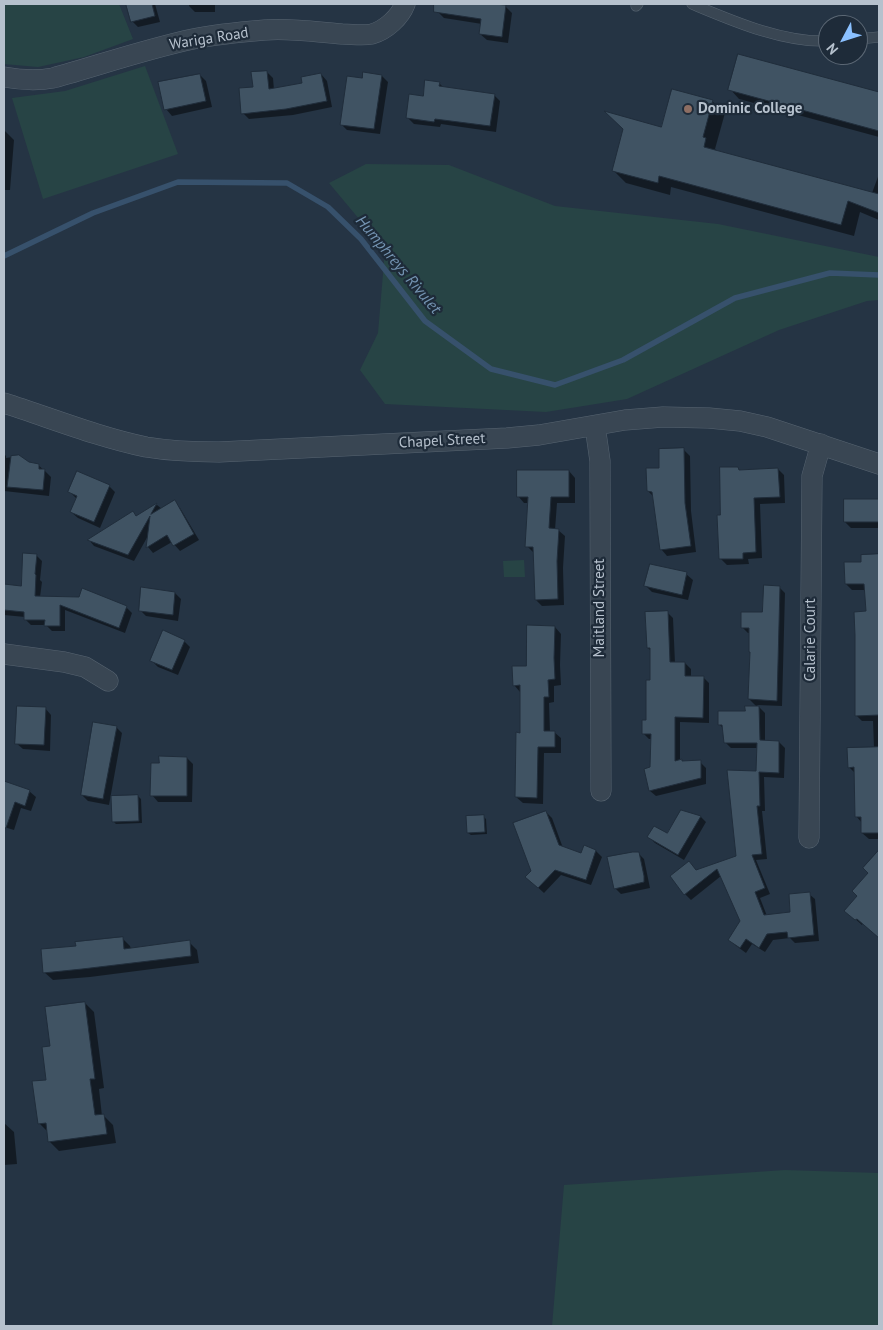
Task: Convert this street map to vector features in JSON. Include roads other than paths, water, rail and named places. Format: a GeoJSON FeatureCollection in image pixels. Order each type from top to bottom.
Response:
{"type":"FeatureCollection","features":[{"type":"Feature","properties":{"kind":"street","name":"Wariga Road"},"geometry":{"type":"LineString","coordinates":[[4,77],[22,80],[53,78],[170,44],[226,34],[267,30],[299,30],[360,35],[371,34],[379,32],[389,25],[398,16],[405,4]]}},
{"type":"Feature","properties":{"kind":"street","name":"Chapel Street"},"geometry":{"type":"LineString","coordinates":[[4,403],[117,440],[148,447],[182,451],[219,452],[539,436],[625,420],[663,417],[740,421],[767,427],[879,464]]}},
{"type":"Feature","properties":{"kind":"street","name":"Maitland Street"},"geometry":{"type":"LineString","coordinates":[[595,426],[600,461],[601,790]]}},
{"type":"Feature","properties":{"kind":"street","name":"Calarie Court"},"geometry":{"type":"LineString","coordinates":[[809,838],[812,476],[821,444]]}},
{"type":"Feature","properties":{"kind":"street"},"geometry":{"type":"LineString","coordinates":[[4,654],[64,662],[85,667],[108,681]]}},
{"type":"Feature","properties":{"kind":"lane"},"geometry":{"type":"LineString","coordinates":[[692,4],[738,23],[786,38],[818,42]]}},
{"type":"Feature","properties":{"kind":"waterway","name":"Humphreys Rivulet"},"geometry":{"type":"LineString","coordinates":[[4,256],[93,213],[178,182],[287,183],[328,207],[361,239],[425,321],[491,369],[555,385],[623,360],[735,298],[830,273],[879,275]]}},
{"type":"Feature","properties":{"kind":"place","name":"Dominic College"},"geometry":{"type":"Point","coordinates":[688,109]}}]}
